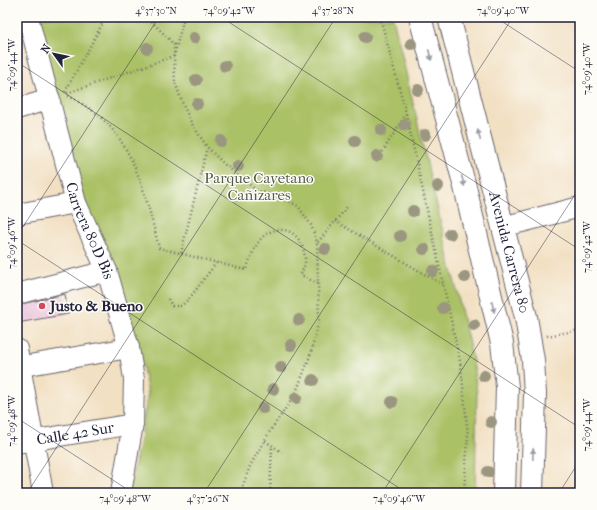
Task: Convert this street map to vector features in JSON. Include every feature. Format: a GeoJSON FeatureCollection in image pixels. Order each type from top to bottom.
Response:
{"type":"FeatureCollection","features":[{"type":"Feature","properties":{"kind":"main road","name":"Avenida Carrera 80"},"geometry":{"type":"LineString","coordinates":[[420,17],[465,187],[502,343],[507,387],[504,493]]}},
{"type":"Feature","properties":{"kind":"main road","name":"Avenida Carrera 80"},"geometry":{"type":"LineString","coordinates":[[449,17],[526,317],[530,339],[535,394],[532,493]]}},
{"type":"Feature","properties":{"kind":"street","name":"Carrera 80D Bis"},"geometry":{"type":"LineString","coordinates":[[28,17],[57,97],[76,203],[107,272],[129,348],[134,379],[133,424],[121,493]]}},
{"type":"Feature","properties":{"kind":"street"},"geometry":{"type":"LineString","coordinates":[[17,109],[57,97]]}},
{"type":"Feature","properties":{"kind":"street"},"geometry":{"type":"LineString","coordinates":[[17,214],[76,203]]}},
{"type":"Feature","properties":{"kind":"street"},"geometry":{"type":"LineString","coordinates":[[502,227],[580,207]]}},
{"type":"Feature","properties":{"kind":"street"},"geometry":{"type":"LineString","coordinates":[[17,294],[107,272]]}},
{"type":"Feature","properties":{"kind":"street"},"geometry":{"type":"LineString","coordinates":[[43,493],[25,442],[18,361],[129,348]]}},
{"type":"Feature","properties":{"kind":"street","name":"Calle 42 Sur"},"geometry":{"type":"LineString","coordinates":[[25,442],[133,424]]}},
{"type":"Feature","properties":{"kind":"path"},"geometry":{"type":"LineString","coordinates":[[57,97],[106,17]]}},
{"type":"Feature","properties":{"kind":"path"},"geometry":{"type":"LineString","coordinates":[[147,17],[174,45],[175,82],[183,105],[192,124],[208,147],[224,164],[256,190],[285,199],[298,206],[311,225],[317,242],[319,320],[310,356],[295,395],[264,441],[250,466],[240,493]]}},
{"type":"Feature","properties":{"kind":"path"},"geometry":{"type":"LineString","coordinates":[[174,56],[184,17]]}},
{"type":"Feature","properties":{"kind":"path"},"geometry":{"type":"LineString","coordinates":[[380,17],[406,113],[460,366],[468,435],[464,493]]}},
{"type":"Feature","properties":{"kind":"path"},"geometry":{"type":"LineString","coordinates":[[57,97],[174,56]]}},
{"type":"Feature","properties":{"kind":"path"},"geometry":{"type":"LineString","coordinates":[[57,97],[79,102],[97,114],[119,137],[133,163],[144,193],[160,248],[246,270],[254,249],[266,234],[276,229],[287,230],[297,236],[302,246],[305,262],[301,275],[318,284]]}},
{"type":"Feature","properties":{"kind":"path"},"geometry":{"type":"LineString","coordinates":[[376,162],[406,113]]}},
{"type":"Feature","properties":{"kind":"path"},"geometry":{"type":"LineString","coordinates":[[181,253],[208,147]]}},
{"type":"Feature","properties":{"kind":"path"},"geometry":{"type":"LineString","coordinates":[[317,242],[347,207]]}},
{"type":"Feature","properties":{"kind":"path"},"geometry":{"type":"LineString","coordinates":[[335,221],[443,285]]}},
{"type":"Feature","properties":{"kind":"path"},"geometry":{"type":"LineString","coordinates":[[168,299],[172,306],[181,306],[189,300],[216,262]]}},
{"type":"Feature","properties":{"kind":"path"},"geometry":{"type":"LineString","coordinates":[[530,339],[580,330]]}},
{"type":"Feature","properties":{"kind":"path"},"geometry":{"type":"LineString","coordinates":[[264,441],[282,452]]}},
{"type":"Feature","properties":{"kind":"path"},"geometry":{"type":"LineString","coordinates":[[270,493],[272,446]]}},
{"type":"Feature","properties":{"kind":"green space","name":"Parque Cayetano Cañizares"},"geometry":{"type":"Polygon","coordinates":[[[37,17],[393,17],[473,361],[477,393],[475,493],[128,493],[138,450],[148,393],[139,349],[74,173],[37,17]]]}},
{"type":"Feature","properties":{"kind":"building","name":"Justo & Bueno"},"geometry":{"type":"Polygon","coordinates":[[[65,294],[68,314],[17,323],[17,305],[65,294]]]}},
{"type":"Feature","properties":{"kind":"place","name":"Justo & Bueno"},"geometry":{"type":"Point","coordinates":[42,306]}}]}
